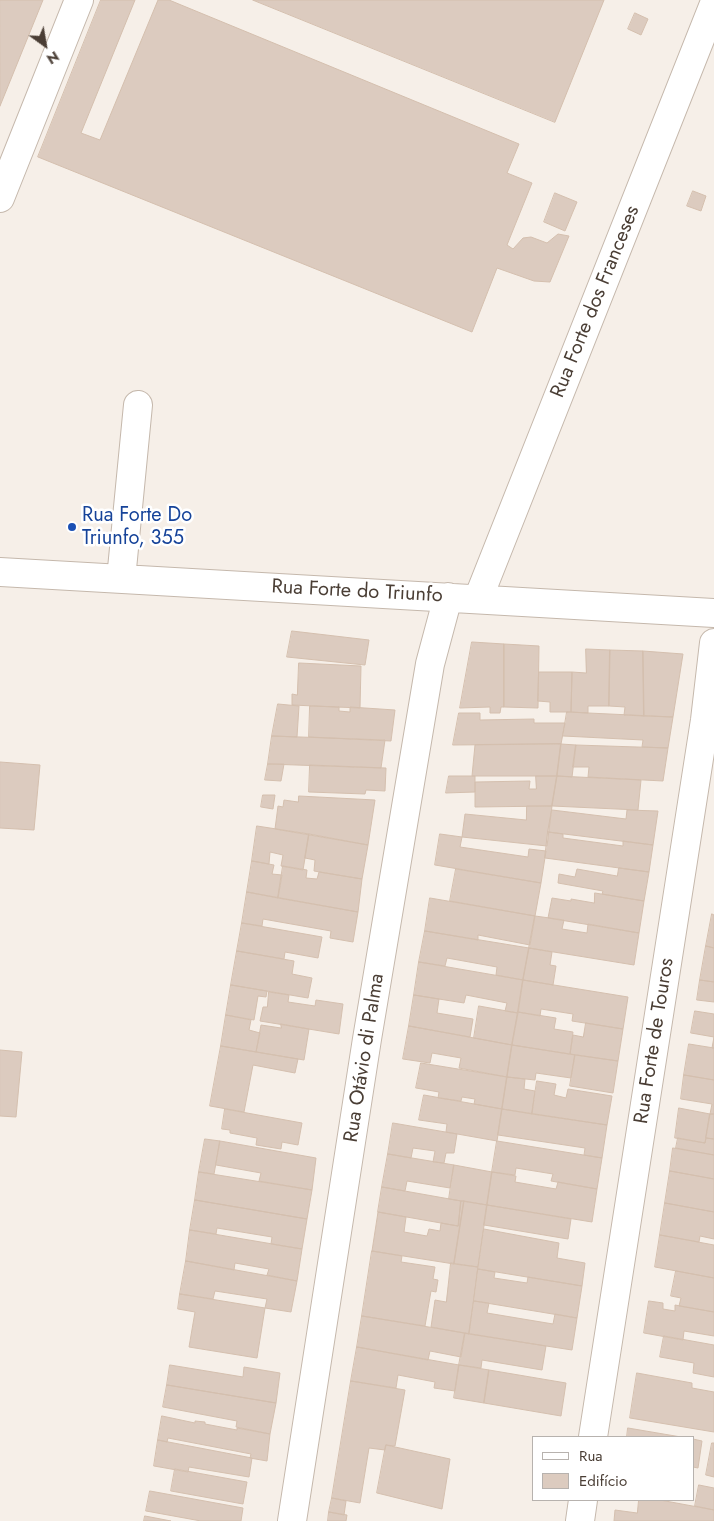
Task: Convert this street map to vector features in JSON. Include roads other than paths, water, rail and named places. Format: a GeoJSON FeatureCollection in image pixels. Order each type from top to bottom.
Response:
{"type":"FeatureCollection","features":[{"type":"Feature","properties":{"kind":"street"},"geometry":{"type":"LineString","coordinates":[[0,198],[79,0]]}},
{"type":"Feature","properties":{"kind":"street","name":"Rua Forte dos Franceses"},"geometry":{"type":"LineString","coordinates":[[478,599],[714,4]]}},
{"type":"Feature","properties":{"kind":"street"},"geometry":{"type":"LineString","coordinates":[[121,578],[138,405]]}},
{"type":"Feature","properties":{"kind":"street","name":"Rua Forte do Triunfo"},"geometry":{"type":"LineString","coordinates":[[0,572],[714,613]]}},
{"type":"Feature","properties":{"kind":"street","name":"Rua Otávio di Palma"},"geometry":{"type":"LineString","coordinates":[[292,1521],[366,1049],[430,664],[448,597]]}},
{"type":"Feature","properties":{"kind":"street","name":"Rua Forte de Touros"},"geometry":{"type":"LineString","coordinates":[[593,1436],[705,720],[714,644]]}},
{"type":"Feature","properties":{"kind":"street"},"geometry":{"type":"LineString","coordinates":[[580,1521],[583,1501]]}},
{"type":"Feature","properties":{"kind":"place","name":"Rua Forte Do Triunfo, 355"},"geometry":{"type":"Point","coordinates":[72,527]}}]}
